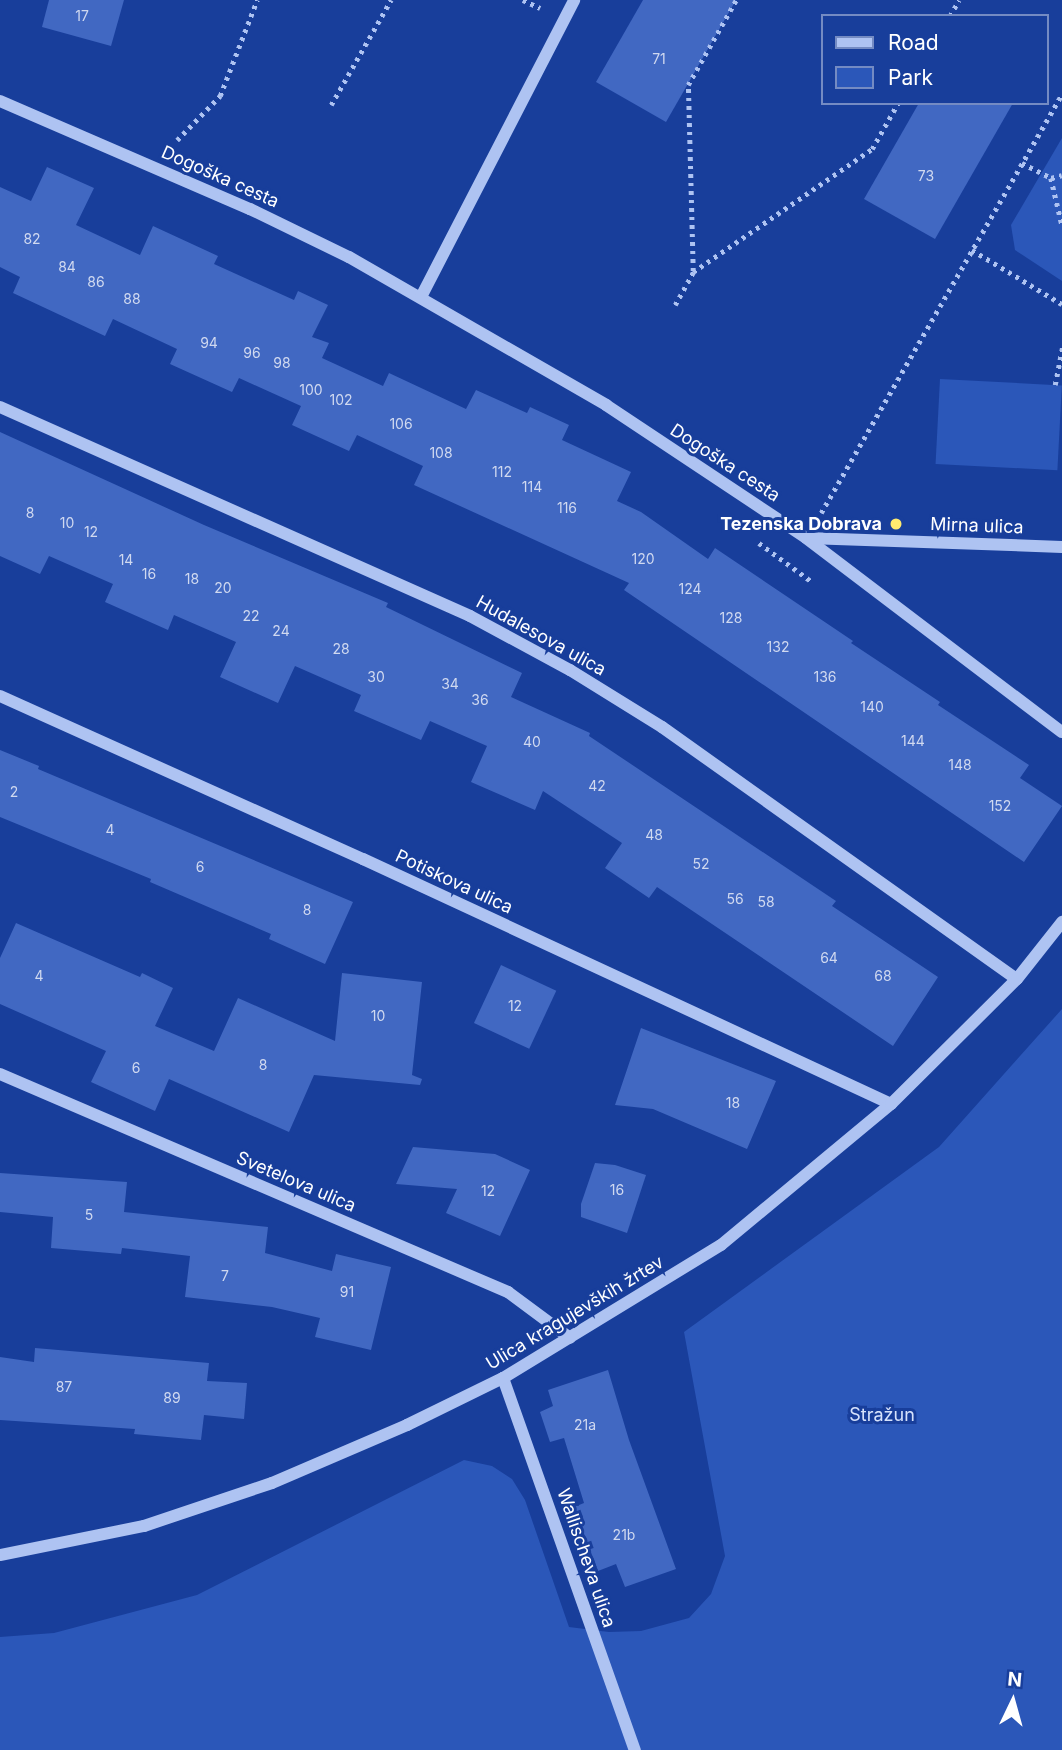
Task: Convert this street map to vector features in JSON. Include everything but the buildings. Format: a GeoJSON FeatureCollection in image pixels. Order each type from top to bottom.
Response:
{"type":"FeatureCollection","features":[{"type":"Feature","properties":{"kind":"street"},"geometry":{"type":"LineString","coordinates":[[421,297],[574,0]]}},
{"type":"Feature","properties":{"kind":"street","name":"Dogoška cesta"},"geometry":{"type":"LineString","coordinates":[[0,101],[250,208],[421,297],[606,405],[806,538],[1062,732]]}},
{"type":"Feature","properties":{"kind":"street","name":"Hudalesova ulica"},"geometry":{"type":"LineString","coordinates":[[0,407],[470,616],[569,670],[662,727],[1017,979]]}},
{"type":"Feature","properties":{"kind":"street","name":"Mirna ulica"},"geometry":{"type":"LineString","coordinates":[[806,538],[1062,547]]}},
{"type":"Feature","properties":{"kind":"street","name":"Potiskova ulica"},"geometry":{"type":"LineString","coordinates":[[0,696],[363,859],[891,1104]]}},
{"type":"Feature","properties":{"kind":"street","name":"Ulica kragujevških žrtev"},"geometry":{"type":"LineString","coordinates":[[0,1555],[144,1526],[272,1483],[407,1425],[503,1378],[721,1245],[891,1104],[1017,979],[1062,922]]}},
{"type":"Feature","properties":{"kind":"street","name":"Svetelova ulica"},"geometry":{"type":"LineString","coordinates":[[0,1074],[508,1293],[570,1338]]}},
{"type":"Feature","properties":{"kind":"street","name":"Wallischeva ulica"},"geometry":{"type":"LineString","coordinates":[[503,1378],[635,1750]]}},
{"type":"Feature","properties":{"kind":"path"},"geometry":{"type":"LineString","coordinates":[[177,141],[220,96],[257,0]]}},
{"type":"Feature","properties":{"kind":"path"},"geometry":{"type":"LineString","coordinates":[[331,106],[391,0]]}},
{"type":"Feature","properties":{"kind":"path"},"geometry":{"type":"LineString","coordinates":[[693,272],[688,85],[736,0]]}},
{"type":"Feature","properties":{"kind":"path"},"geometry":{"type":"LineString","coordinates":[[806,538],[1062,94]]}},
{"type":"Feature","properties":{"kind":"path"},"geometry":{"type":"LineString","coordinates":[[675,304],[693,272],[872,149],[897,105]]}},
{"type":"Feature","properties":{"kind":"path"},"geometry":{"type":"LineString","coordinates":[[1023,163],[1051,177],[1062,175]]}},
{"type":"Feature","properties":{"kind":"path"},"geometry":{"type":"LineString","coordinates":[[1051,177],[1062,225]]}},
{"type":"Feature","properties":{"kind":"path"},"geometry":{"type":"LineString","coordinates":[[972,250],[1059,302],[1062,292]]}},
{"type":"Feature","properties":{"kind":"path"},"geometry":{"type":"LineString","coordinates":[[1055,385],[1062,348]]}},
{"type":"Feature","properties":{"kind":"path"},"geometry":{"type":"LineString","coordinates":[[752,539],[819,586]]}},
{"type":"Feature","properties":{"kind":"green space"},"geometry":{"type":"Polygon","coordinates":[[[1062,138],[1062,281],[1015,250],[1011,225],[1062,138]]]}},
{"type":"Feature","properties":{"kind":"green space"},"geometry":{"type":"Polygon","coordinates":[[[940,379],[1062,385],[1057,470],[936,464],[940,379]]]}},
{"type":"Feature","properties":{"kind":"green space","name":"Stražun"},"geometry":{"type":"Polygon","coordinates":[[[1062,1009],[1062,1750],[0,1750],[0,1637],[54,1633],[197,1595],[464,1460],[492,1466],[512,1479],[525,1500],[569,1627],[609,1632],[641,1631],[689,1618],[711,1594],[725,1556],[684,1332],[939,1147],[1062,1009]]]}},
{"type":"Feature","properties":{"kind":"place","name":"Tezenska Dobrava"},"geometry":{"type":"Point","coordinates":[896,524]}}]}
